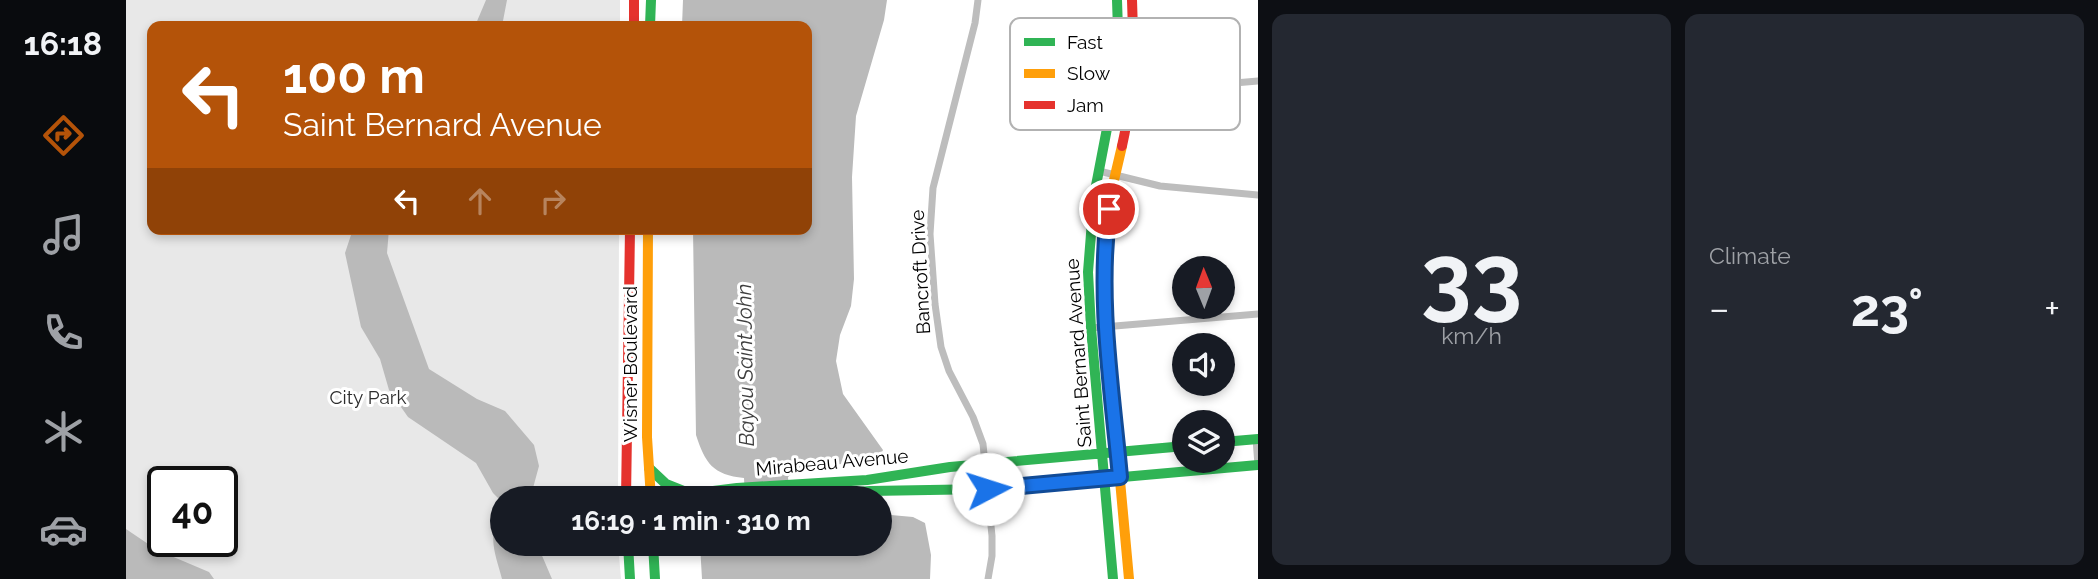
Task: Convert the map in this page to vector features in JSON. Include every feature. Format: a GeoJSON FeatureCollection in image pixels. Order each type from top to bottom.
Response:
{"type":"FeatureCollection","features":[{"type":"Feature","properties":{"kind":"street"},"geometry":{"type":"LineString","coordinates":[[634,0],[634,21]]}},
{"type":"Feature","properties":{"kind":"street"},"geometry":{"type":"LineString","coordinates":[[650,21],[651,0]]}},
{"type":"Feature","properties":{"kind":"street","name":"Bancroft Drive"},"geometry":{"type":"LineString","coordinates":[[978,0],[975,23],[933,188],[930,234],[941,347],[949,371],[979,430],[986,463],[992,546],[988,579]]}},
{"type":"Feature","properties":{"kind":"street","name":"Saint Bernard Avenue"},"geometry":{"type":"LineString","coordinates":[[1117,0],[1118,18]]}},
{"type":"Feature","properties":{"kind":"street","name":"Saint Bernard Avenue"},"geometry":{"type":"LineString","coordinates":[[1132,0],[1133,18]]}},
{"type":"Feature","properties":{"kind":"street"},"geometry":{"type":"LineString","coordinates":[[1240,83],[1258,81]]}},
{"type":"Feature","properties":{"kind":"street","name":"Saint Bernard Avenue"},"geometry":{"type":"LineString","coordinates":[[1106,130],[1098,171],[1088,283],[1113,579]]}},
{"type":"Feature","properties":{"kind":"street","name":"Saint Bernard Avenue"},"geometry":{"type":"LineString","coordinates":[[1125,130],[1115,175],[1104,256],[1106,327],[1129,579]]}},
{"type":"Feature","properties":{"kind":"street"},"geometry":{"type":"LineString","coordinates":[[1098,171],[1160,186],[1258,195]]}},
{"type":"Feature","properties":{"kind":"street","name":"Wisner Boulevard"},"geometry":{"type":"LineString","coordinates":[[626,486],[630,235]]}},
{"type":"Feature","properties":{"kind":"street","name":"Wisner Boulevard"},"geometry":{"type":"LineString","coordinates":[[648,235],[647,437],[650,486]]}},
{"type":"Feature","properties":{"kind":"street"},"geometry":{"type":"LineString","coordinates":[[1091,328],[1258,314]]}},
{"type":"Feature","properties":{"kind":"street"},"geometry":{"type":"LineString","coordinates":[[1235,441],[1257,439],[1258,465]]}},
{"type":"Feature","properties":{"kind":"street","name":"Mirabeau Avenue"},"geometry":{"type":"LineString","coordinates":[[759,486],[887,478],[986,463],[1172,447]]}},
{"type":"Feature","properties":{"kind":"street","name":"Mirabeau Avenue"},"geometry":{"type":"LineString","coordinates":[[892,491],[988,489],[1258,465]]}},
{"type":"Feature","properties":{"kind":"street"},"geometry":{"type":"LineString","coordinates":[[649,468],[667,486]]}},
{"type":"Feature","properties":{"kind":"street"},"geometry":{"type":"LineString","coordinates":[[629,556],[630,579]]}},
{"type":"Feature","properties":{"kind":"street"},"geometry":{"type":"LineString","coordinates":[[654,556],[655,579]]}},
{"type":"Feature","properties":{"kind":"green space","name":"City Park"},"geometry":{"type":"Polygon","coordinates":[[[126,0],[620,0],[620,21],[147,21],[147,235],[619,235],[618,486],[490,486],[490,556],[619,556],[621,579],[126,579],[126,0]]]}},
{"type":"Feature","properties":{"kind":"water"},"geometry":{"type":"Polygon","coordinates":[[[486,0],[507,0],[503,21],[477,21],[486,0]]]}},
{"type":"Feature","properties":{"kind":"water","name":"Bayou Saint John"},"geometry":{"type":"Polygon","coordinates":[[[683,0],[887,0],[884,20],[856,116],[852,177],[854,279],[851,306],[840,335],[836,361],[843,394],[883,450],[880,456],[865,463],[802,466],[788,477],[789,486],[744,486],[744,478],[725,474],[712,466],[696,435],[693,235],[812,235],[812,21],[682,21],[683,0]]]}},
{"type":"Feature","properties":{"kind":"water"},"geometry":{"type":"Polygon","coordinates":[[[351,235],[388,235],[387,253],[429,369],[477,399],[505,411],[534,445],[539,466],[534,486],[490,488],[476,463],[408,417],[389,390],[380,359],[361,327],[345,253],[351,235]]]}},
{"type":"Feature","properties":{"kind":"water"},"geometry":{"type":"Polygon","coordinates":[[[892,515],[913,517],[925,523],[931,555],[930,579],[702,579],[701,556],[892,556],[892,515]]]}},
{"type":"Feature","properties":{"kind":"water"},"geometry":{"type":"Polygon","coordinates":[[[126,529],[147,543],[147,557],[174,557],[209,572],[214,579],[126,579],[126,529]]]}},
{"type":"Feature","properties":{"kind":"water"},"geometry":{"type":"Polygon","coordinates":[[[495,556],[542,556],[552,579],[502,579],[495,556]]]}},
{"type":"Feature","properties":{"kind":"traffic: fast"},"geometry":{"type":"LineString","coordinates":[[650,21],[651,0]]}},
{"type":"Feature","properties":{"kind":"traffic: fast"},"geometry":{"type":"LineString","coordinates":[[1117,0],[1118,18]]}},
{"type":"Feature","properties":{"kind":"traffic: fast"},"geometry":{"type":"LineString","coordinates":[[1107,130],[1094,196],[1088,272],[1113,579]]}},
{"type":"Feature","properties":{"kind":"traffic: fast"},"geometry":{"type":"LineString","coordinates":[[1235,441],[1258,439]]}},
{"type":"Feature","properties":{"kind":"traffic: fast"},"geometry":{"type":"LineString","coordinates":[[770,486],[867,480],[950,467],[1172,447]]}},
{"type":"Feature","properties":{"kind":"traffic: fast"},"geometry":{"type":"LineString","coordinates":[[892,491],[988,489],[1258,465]]}},
{"type":"Feature","properties":{"kind":"traffic: fast"},"geometry":{"type":"LineString","coordinates":[[649,468],[671,486]]}},
{"type":"Feature","properties":{"kind":"traffic: fast"},"geometry":{"type":"LineString","coordinates":[[629,556],[630,579]]}},
{"type":"Feature","properties":{"kind":"traffic: fast"},"geometry":{"type":"LineString","coordinates":[[654,556],[655,579]]}},
{"type":"Feature","properties":{"kind":"traffic: slow"},"geometry":{"type":"LineString","coordinates":[[1122,146],[1111,193],[1104,256],[1106,327],[1129,579]]}},
{"type":"Feature","properties":{"kind":"traffic: slow"},"geometry":{"type":"LineString","coordinates":[[648,235],[647,437],[650,486]]}},
{"type":"Feature","properties":{"kind":"traffic: jam"},"geometry":{"type":"LineString","coordinates":[[634,0],[634,21]]}},
{"type":"Feature","properties":{"kind":"traffic: jam"},"geometry":{"type":"LineString","coordinates":[[1132,0],[1132,18]]}},
{"type":"Feature","properties":{"kind":"traffic: jam"},"geometry":{"type":"LineString","coordinates":[[1122,146],[1125,130]]}},
{"type":"Feature","properties":{"kind":"traffic: jam"},"geometry":{"type":"LineString","coordinates":[[626,486],[630,235]]}},
{"type":"Feature","properties":{"kind":"route"},"geometry":{"type":"LineString","coordinates":[[988,489],[1120,477],[1104,288],[1109,209]]}}]}
